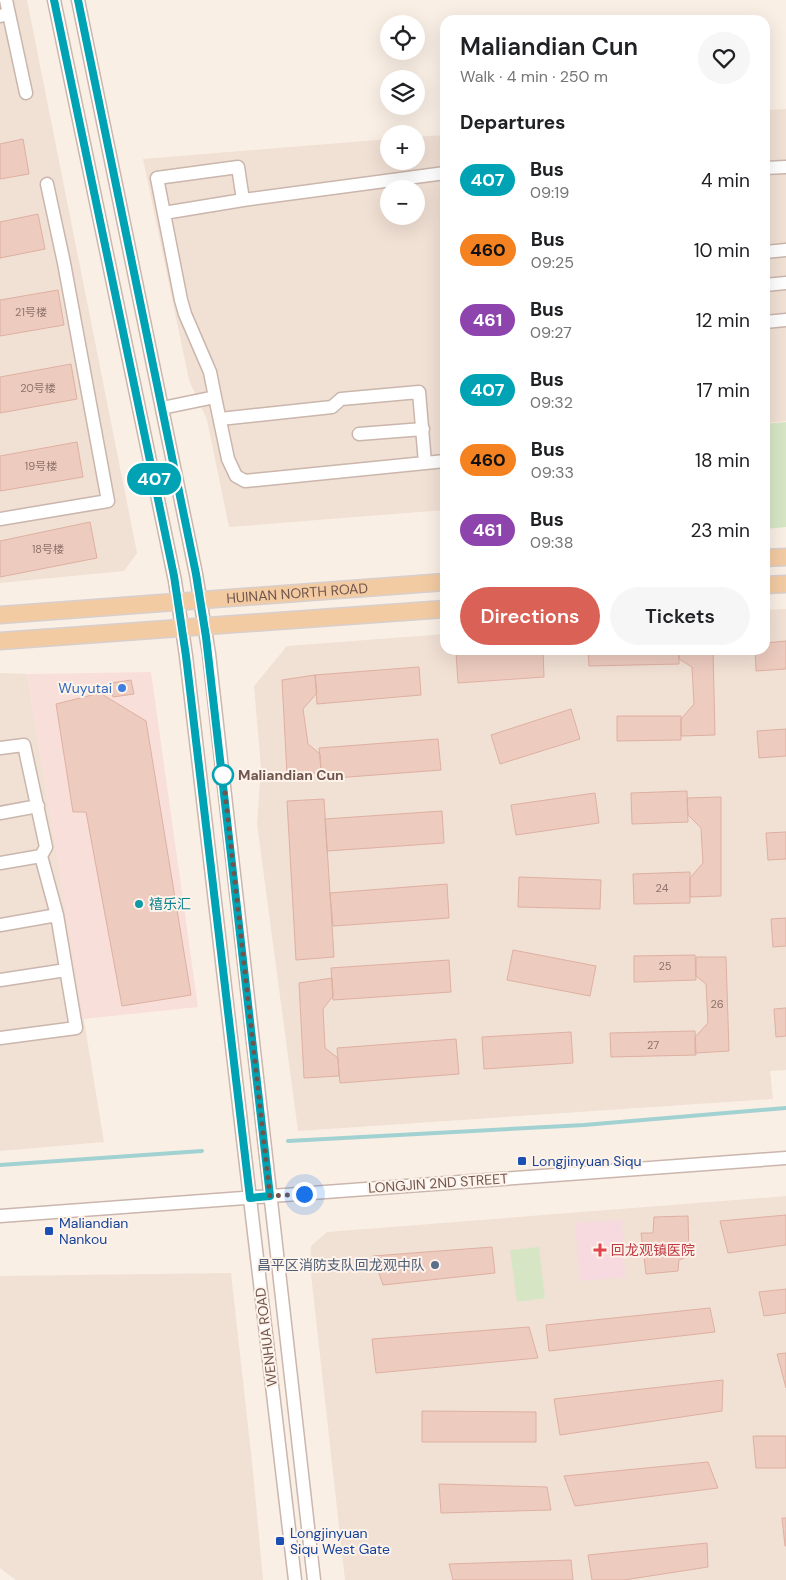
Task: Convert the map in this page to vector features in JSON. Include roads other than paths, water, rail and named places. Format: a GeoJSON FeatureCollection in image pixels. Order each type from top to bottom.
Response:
{"type":"FeatureCollection","features":[{"type":"Feature","properties":{"kind":"main road"},"geometry":{"type":"LineString","coordinates":[[770,558],[786,557]]}},
{"type":"Feature","properties":{"kind":"main road","name":"HUINAN NORTH ROAD"},"geometry":{"type":"LineString","coordinates":[[0,615],[440,582]]}},
{"type":"Feature","properties":{"kind":"main road"},"geometry":{"type":"LineString","coordinates":[[770,585],[786,584]]}},
{"type":"Feature","properties":{"kind":"main road","name":"HUINAN NORTH ROAD"},"geometry":{"type":"LineString","coordinates":[[0,641],[440,609]]}},
{"type":"Feature","properties":{"kind":"street"},"geometry":{"type":"LineString","coordinates":[[6,0],[4,15],[26,93]]}},
{"type":"Feature","properties":{"kind":"street","name":"WENHUA ROAD"},"geometry":{"type":"LineString","coordinates":[[54,0],[174,576],[182,628],[295,1580]]}},
{"type":"Feature","properties":{"kind":"street","name":"WENHUA ROAD"},"geometry":{"type":"LineString","coordinates":[[78,0],[162,408],[200,600],[209,659],[314,1580]]}},
{"type":"Feature","properties":{"kind":"street"},"geometry":{"type":"LineString","coordinates":[[243,200],[238,167],[157,178],[181,300],[210,372],[228,459],[236,476],[245,481],[440,461]]}},
{"type":"Feature","properties":{"kind":"street"},"geometry":{"type":"LineString","coordinates":[[770,168],[786,167]]}},
{"type":"Feature","properties":{"kind":"street"},"geometry":{"type":"LineString","coordinates":[[164,213],[243,200],[440,174]]}},
{"type":"Feature","properties":{"kind":"street"},"geometry":{"type":"LineString","coordinates":[[0,520],[108,501],[64,262],[47,184]]}},
{"type":"Feature","properties":{"kind":"street"},"geometry":{"type":"LineString","coordinates":[[770,252],[786,250]]}},
{"type":"Feature","properties":{"kind":"street"},"geometry":{"type":"LineString","coordinates":[[770,285],[786,283]]}},
{"type":"Feature","properties":{"kind":"street"},"geometry":{"type":"LineString","coordinates":[[770,322],[786,320]]}},
{"type":"Feature","properties":{"kind":"street"},"geometry":{"type":"LineString","coordinates":[[220,419],[332,407],[341,399],[419,392],[425,463]]}},
{"type":"Feature","properties":{"kind":"street"},"geometry":{"type":"LineString","coordinates":[[162,408],[215,397]]}},
{"type":"Feature","properties":{"kind":"street"},"geometry":{"type":"LineString","coordinates":[[359,434],[422,429]]}},
{"type":"Feature","properties":{"kind":"street"},"geometry":{"type":"LineString","coordinates":[[0,748],[24,745],[46,847],[42,856],[57,915],[76,1028],[0,1038]]}},
{"type":"Feature","properties":{"kind":"street"},"geometry":{"type":"LineString","coordinates":[[0,813],[38,806]]}},
{"type":"Feature","properties":{"kind":"street"},"geometry":{"type":"LineString","coordinates":[[0,863],[42,856]]}},
{"type":"Feature","properties":{"kind":"street"},"geometry":{"type":"LineString","coordinates":[[0,924],[57,915]]}},
{"type":"Feature","properties":{"kind":"street"},"geometry":{"type":"LineString","coordinates":[[0,980],[66,970]]}},
{"type":"Feature","properties":{"kind":"street","name":"LONGJIN 2ND STREET"},"geometry":{"type":"LineString","coordinates":[[0,1216],[786,1158]]}},
{"type":"Feature","properties":{"kind":"waterway"},"geometry":{"type":"LineString","coordinates":[[288,1141],[584,1125],[786,1108]]}},
{"type":"Feature","properties":{"kind":"waterway"},"geometry":{"type":"LineString","coordinates":[[0,1165],[202,1151]]}},
{"type":"Feature","properties":{"kind":"place","name":"Wuyutai"},"geometry":{"type":"Point","coordinates":[122,688]}},
{"type":"Feature","properties":{"kind":"place","name":"Maliandian Cun"},"geometry":{"type":"Point","coordinates":[223,775]}},
{"type":"Feature","properties":{"kind":"place","name":"禧乐汇"},"geometry":{"type":"Point","coordinates":[139,904]}},
{"type":"Feature","properties":{"kind":"place","name":"Longjinyuan Siqu"},"geometry":{"type":"Point","coordinates":[522,1161]}},
{"type":"Feature","properties":{"kind":"place","name":"Maliandian Nankou"},"geometry":{"type":"Point","coordinates":[49,1231]}},
{"type":"Feature","properties":{"kind":"place","name":"回龙观镇医院"},"geometry":{"type":"Point","coordinates":[600,1250]}},
{"type":"Feature","properties":{"kind":"place","name":"昌平区消防支队回龙观中队"},"geometry":{"type":"Point","coordinates":[435,1265]}},
{"type":"Feature","properties":{"kind":"place","name":"Longjinyuan Siqu West Gate"},"geometry":{"type":"Point","coordinates":[280,1541]}}]}
